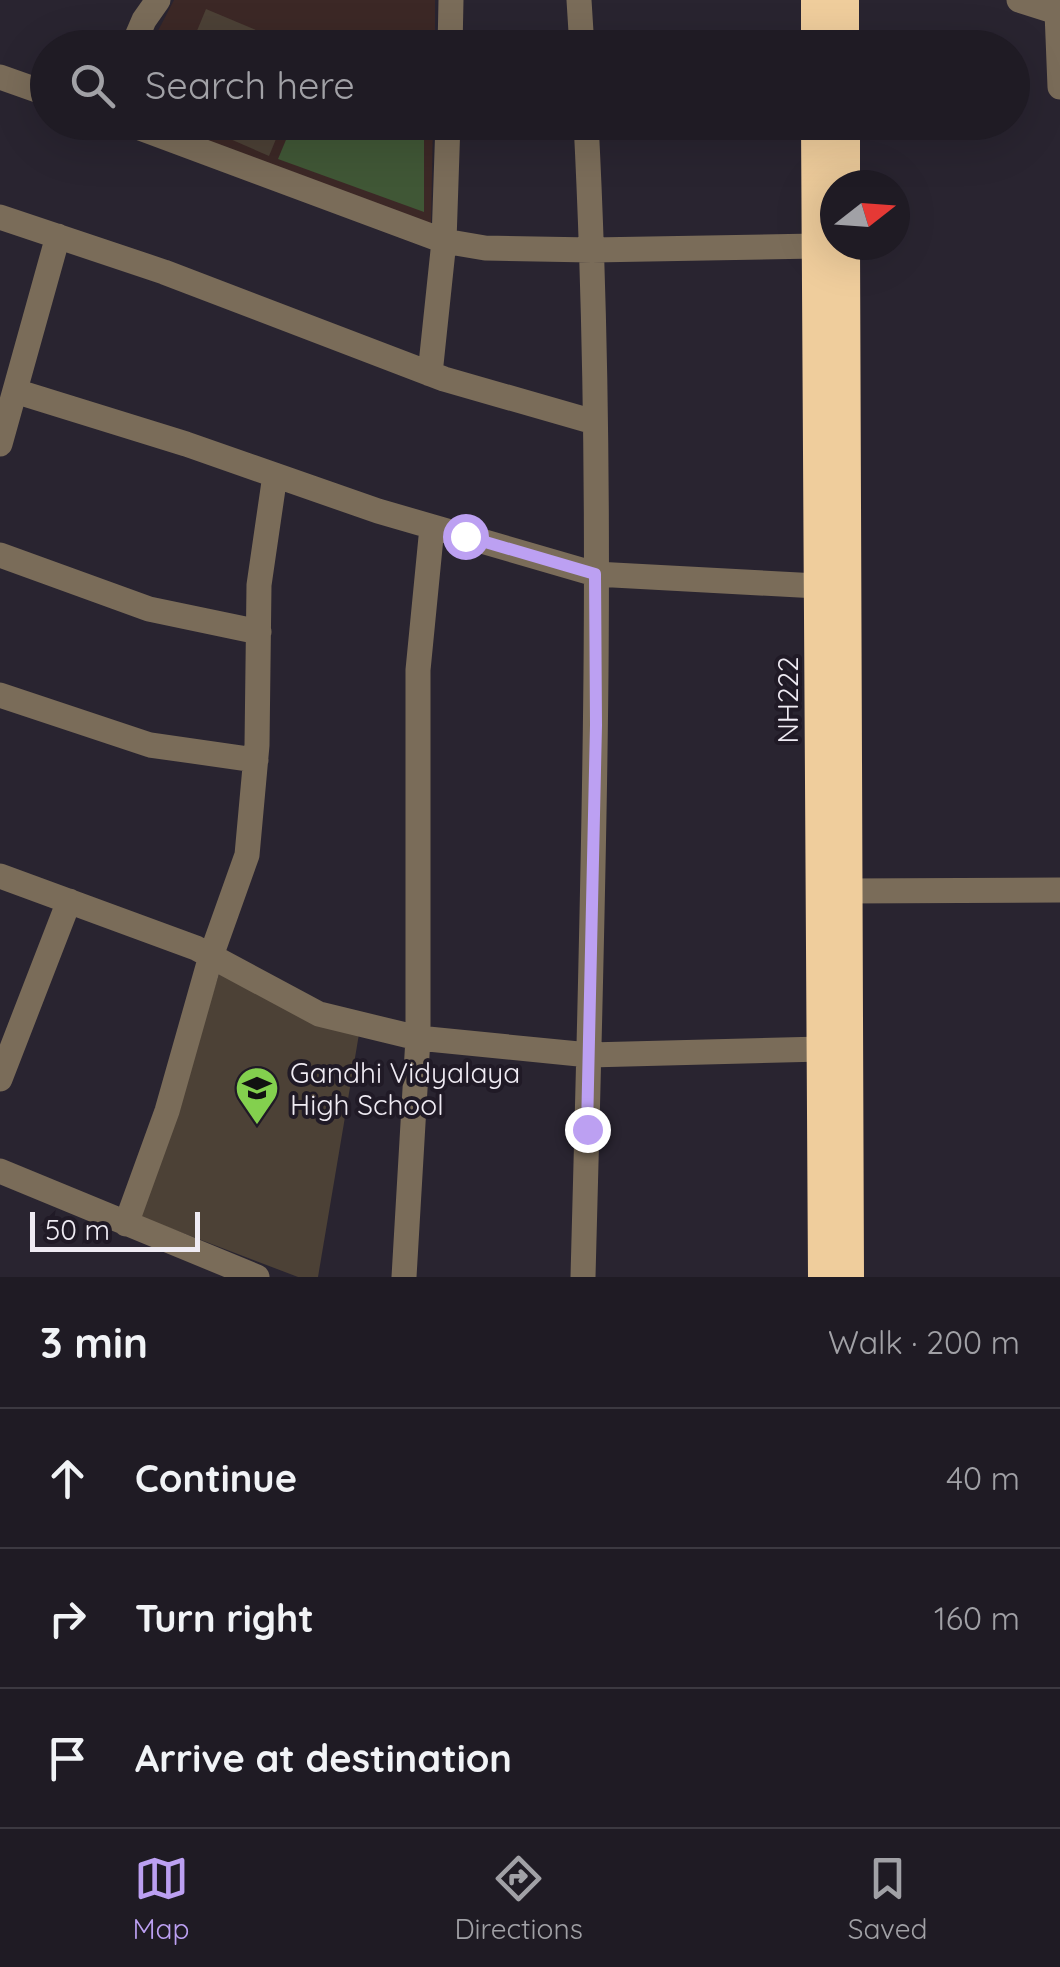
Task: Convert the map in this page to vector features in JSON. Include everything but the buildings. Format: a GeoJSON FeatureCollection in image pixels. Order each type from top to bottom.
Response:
{"type":"FeatureCollection","features":[{"type":"Feature","properties":{"kind":"highway"},"geometry":{"type":"LineString","coordinates":[[816,0],[816,30]]}},
{"type":"Feature","properties":{"kind":"highway"},"geometry":{"type":"LineString","coordinates":[[844,0],[844,30]]}},
{"type":"Feature","properties":{"kind":"highway","name":"NH222"},"geometry":{"type":"LineString","coordinates":[[818,140],[822,170]]}},
{"type":"Feature","properties":{"kind":"highway"},"geometry":{"type":"LineString","coordinates":[[845,140],[845,170]]}},
{"type":"Feature","properties":{"kind":"highway","name":"NH222"},"geometry":{"type":"LineString","coordinates":[[824,1277],[822,1049],[833,586],[831,260]]}},
{"type":"Feature","properties":{"kind":"highway","name":"NH222"},"geometry":{"type":"LineString","coordinates":[[833,586],[846,891],[849,1277]]}},
{"type":"Feature","properties":{"kind":"street"},"geometry":{"type":"LineString","coordinates":[[140,30],[158,0]]}},
{"type":"Feature","properties":{"kind":"street"},"geometry":{"type":"LineString","coordinates":[[450,30],[451,0]]}},
{"type":"Feature","properties":{"kind":"street"},"geometry":{"type":"LineString","coordinates":[[580,0],[581,30]]}},
{"type":"Feature","properties":{"kind":"street"},"geometry":{"type":"LineString","coordinates":[[1020,0],[1059,13],[1060,88]]}},
{"type":"Feature","properties":{"kind":"street"},"geometry":{"type":"LineString","coordinates":[[0,77],[30,88]]}},
{"type":"Feature","properties":{"kind":"street"},"geometry":{"type":"LineString","coordinates":[[172,140],[444,241],[484,248],[820,246]]}},
{"type":"Feature","properties":{"kind":"street"},"geometry":{"type":"LineString","coordinates":[[430,374],[444,241],[447,140]]}},
{"type":"Feature","properties":{"kind":"street"},"geometry":{"type":"LineString","coordinates":[[582,1277],[596,725],[592,250],[587,140]]}},
{"type":"Feature","properties":{"kind":"street"},"geometry":{"type":"LineString","coordinates":[[0,216],[164,272],[430,374],[594,422]]}},
{"type":"Feature","properties":{"kind":"street"},"geometry":{"type":"LineString","coordinates":[[0,444],[58,236]]}},
{"type":"Feature","properties":{"kind":"street"},"geometry":{"type":"LineString","coordinates":[[15,391],[432,527],[595,574],[833,586]]}},
{"type":"Feature","properties":{"kind":"street"},"geometry":{"type":"LineString","coordinates":[[126,1224],[167,1111],[211,956],[246,854],[256,760],[259,585],[276,475]]}},
{"type":"Feature","properties":{"kind":"street"},"geometry":{"type":"LineString","coordinates":[[404,1277],[418,1038],[418,670],[432,527]]}},
{"type":"Feature","properties":{"kind":"street"},"geometry":{"type":"LineString","coordinates":[[0,555],[149,608],[259,632]]}},
{"type":"Feature","properties":{"kind":"street"},"geometry":{"type":"LineString","coordinates":[[0,695],[150,744],[256,760]]}},
{"type":"Feature","properties":{"kind":"street"},"geometry":{"type":"LineString","coordinates":[[0,876],[211,956],[319,1014],[418,1038],[589,1055],[822,1049]]}},
{"type":"Feature","properties":{"kind":"street"},"geometry":{"type":"LineString","coordinates":[[846,891],[1060,890]]}},
{"type":"Feature","properties":{"kind":"street"},"geometry":{"type":"LineString","coordinates":[[0,1079],[69,901]]}},
{"type":"Feature","properties":{"kind":"street"},"geometry":{"type":"LineString","coordinates":[[0,1170],[258,1277]]}},
{"type":"Feature","properties":{"kind":"shaded area"},"geometry":{"type":"Polygon","coordinates":[[[174,0],[435,0],[435,30],[158,30],[174,0]]]}},
{"type":"Feature","properties":{"kind":"shaded area"},"geometry":{"type":"Polygon","coordinates":[[[201,140],[433,140],[431,224],[201,140]]]}},
{"type":"Feature","properties":{"kind":"green space"},"geometry":{"type":"Polygon","coordinates":[[[286,140],[424,140],[424,212],[278,159],[286,140]]]}},
{"type":"Feature","properties":{"kind":"place","name":"Gandhi Vidyalaya High School"},"geometry":{"type":"Point","coordinates":[257,1126]}},
{"type":"Feature","properties":{"kind":"route"},"geometry":{"type":"LineString","coordinates":[[465,536],[595,574],[596,725],[587,1129]]}}]}
